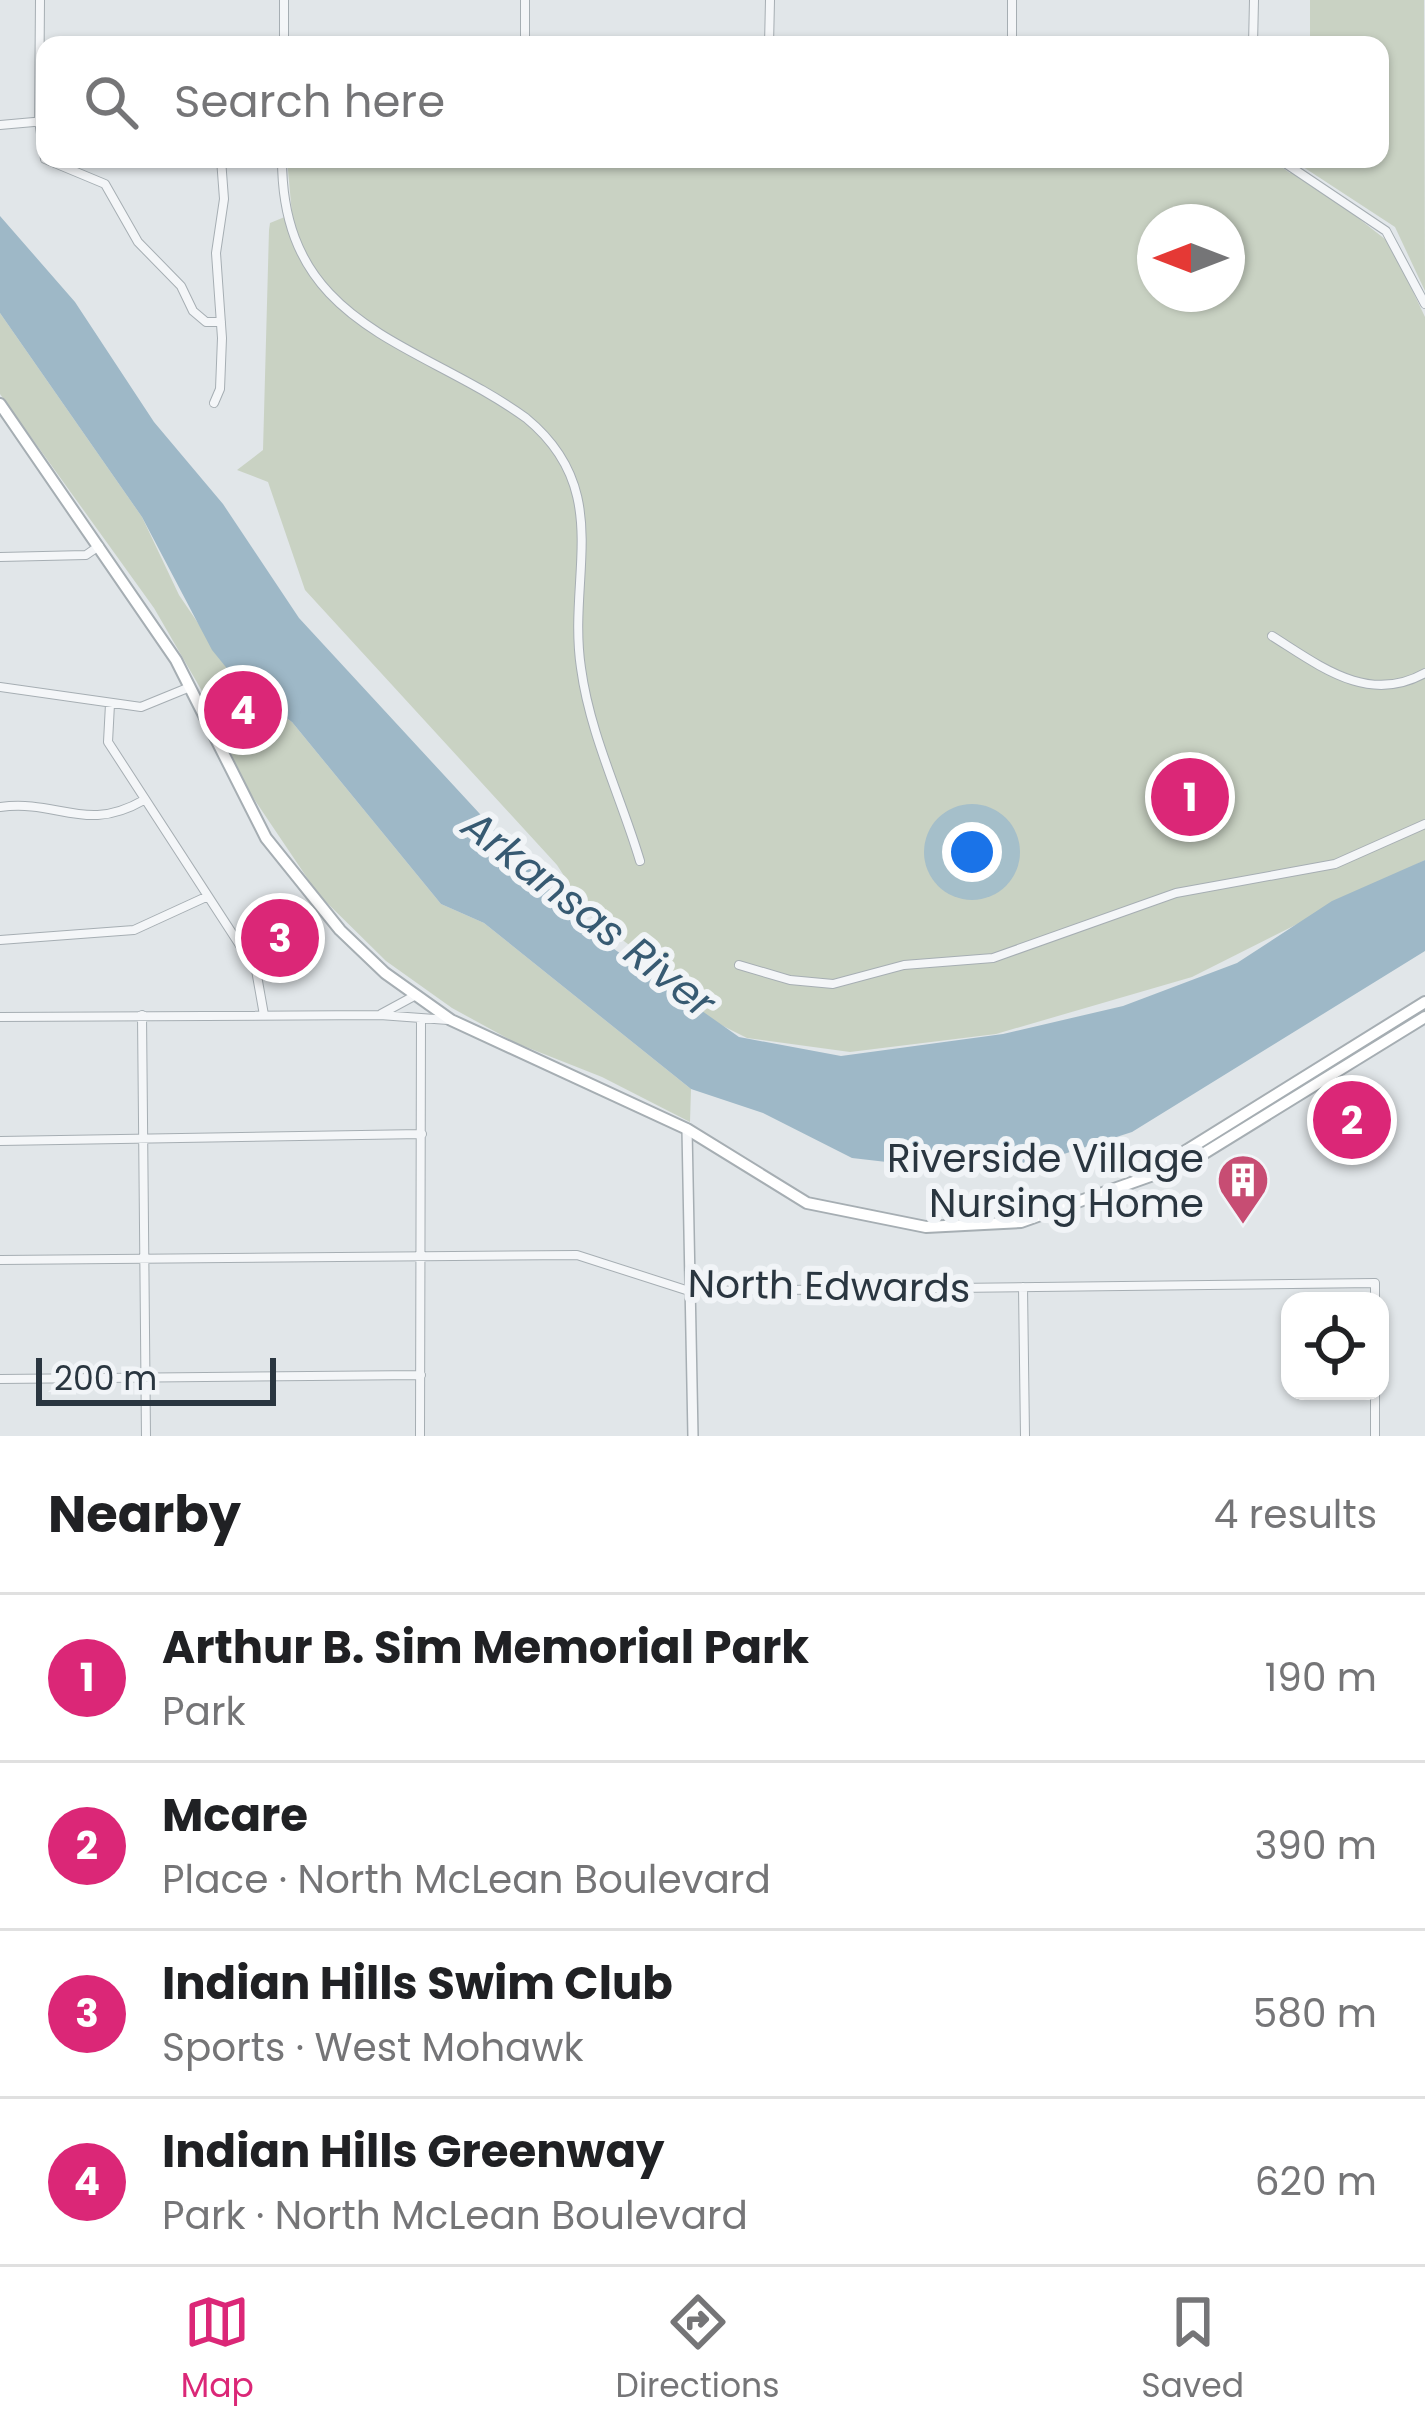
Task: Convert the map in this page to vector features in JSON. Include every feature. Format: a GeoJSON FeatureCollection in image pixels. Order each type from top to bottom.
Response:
{"type":"FeatureCollection","features":[{"type":"Feature","properties":{"kind":"main road"},"geometry":{"type":"LineString","coordinates":[[0,404],[191,686],[235,782],[290,871],[340,930],[452,1020],[687,1129],[807,1203],[926,1227],[1021,1222],[1190,1162],[1425,1016]]}},
{"type":"Feature","properties":{"kind":"main road"},"geometry":{"type":"LineString","coordinates":[[1143,1179],[1199,1138],[1425,1002]]}},
{"type":"Feature","properties":{"kind":"street"},"geometry":{"type":"LineString","coordinates":[[40,0],[41,36]]}},
{"type":"Feature","properties":{"kind":"street"},"geometry":{"type":"LineString","coordinates":[[284,0],[284,36]]}},
{"type":"Feature","properties":{"kind":"street"},"geometry":{"type":"LineString","coordinates":[[525,0],[525,36]]}},
{"type":"Feature","properties":{"kind":"street"},"geometry":{"type":"LineString","coordinates":[[770,0],[770,36]]}},
{"type":"Feature","properties":{"kind":"street"},"geometry":{"type":"LineString","coordinates":[[1012,0],[1012,36]]}},
{"type":"Feature","properties":{"kind":"street"},"geometry":{"type":"LineString","coordinates":[[1253,36],[1254,0]]}},
{"type":"Feature","properties":{"kind":"street"},"geometry":{"type":"LineString","coordinates":[[0,125],[36,122]]}},
{"type":"Feature","properties":{"kind":"street"},"geometry":{"type":"LineString","coordinates":[[67,168],[105,184],[139,242],[181,286],[194,311],[206,322],[221,322]]}},
{"type":"Feature","properties":{"kind":"street"},"geometry":{"type":"LineString","coordinates":[[214,403],[220,389],[216,253],[224,200],[221,168]]}},
{"type":"Feature","properties":{"kind":"street"},"geometry":{"type":"LineString","coordinates":[[282,168],[283,201],[327,291],[360,326],[510,407],[548,440],[569,475],[585,537],[581,669],[595,731],[640,861]]}},
{"type":"Feature","properties":{"kind":"street"},"geometry":{"type":"LineString","coordinates":[[1292,168],[1386,231],[1425,304]]}},
{"type":"Feature","properties":{"kind":"street"},"geometry":{"type":"LineString","coordinates":[[0,557],[86,555],[100,546]]}},
{"type":"Feature","properties":{"kind":"street"},"geometry":{"type":"LineString","coordinates":[[1272,636],[1328,671],[1364,685],[1389,686],[1425,673]]}},
{"type":"Feature","properties":{"kind":"street"},"geometry":{"type":"LineString","coordinates":[[0,687],[110,704],[154,705],[191,686]]}},
{"type":"Feature","properties":{"kind":"street"},"geometry":{"type":"LineString","coordinates":[[110,704],[108,742],[256,970],[264,1015]]}},
{"type":"Feature","properties":{"kind":"street"},"geometry":{"type":"LineString","coordinates":[[0,807],[48,808],[93,819],[117,815],[144,800]]}},
{"type":"Feature","properties":{"kind":"street"},"geometry":{"type":"LineString","coordinates":[[739,964],[790,980],[833,984],[904,965],[994,958],[1176,893],[1335,864],[1425,824]]}},
{"type":"Feature","properties":{"kind":"street"},"geometry":{"type":"LineString","coordinates":[[0,940],[134,930],[206,897]]}},
{"type":"Feature","properties":{"kind":"street"},"geometry":{"type":"LineString","coordinates":[[380,1015],[416,995]]}},
{"type":"Feature","properties":{"kind":"street"},"geometry":{"type":"LineString","coordinates":[[0,1017],[380,1015],[452,1020]]}},
{"type":"Feature","properties":{"kind":"street"},"geometry":{"type":"LineString","coordinates":[[142,1016],[146,1436]]}},
{"type":"Feature","properties":{"kind":"street"},"geometry":{"type":"LineString","coordinates":[[420,1436],[421,1018]]}},
{"type":"Feature","properties":{"kind":"street"},"geometry":{"type":"LineString","coordinates":[[687,1129],[693,1436]]}},
{"type":"Feature","properties":{"kind":"street"},"geometry":{"type":"LineString","coordinates":[[0,1141],[422,1134]]}},
{"type":"Feature","properties":{"kind":"street","name":"North Edwards"},"geometry":{"type":"LineString","coordinates":[[0,1260],[577,1255],[689,1291],[1375,1283],[1375,1292]]}},
{"type":"Feature","properties":{"kind":"street"},"geometry":{"type":"LineString","coordinates":[[1022,1287],[1025,1436]]}},
{"type":"Feature","properties":{"kind":"street"},"geometry":{"type":"LineString","coordinates":[[0,1379],[421,1375]]}},
{"type":"Feature","properties":{"kind":"street"},"geometry":{"type":"LineString","coordinates":[[1375,1400],[1375,1436]]}},
{"type":"Feature","properties":{"kind":"green space"},"geometry":{"type":"Polygon","coordinates":[[[1310,0],[1424,0],[1425,291],[1395,227],[1305,168],[1389,168],[1389,36],[1310,36],[1310,0]]]}},
{"type":"Feature","properties":{"kind":"green space"},"geometry":{"type":"Polygon","coordinates":[[[288,168],[1297,170],[1390,243],[1425,317],[1425,860],[1192,977],[996,1034],[850,1052],[747,1038],[697,1013],[632,947],[590,916],[557,865],[305,590],[268,482],[237,470],[263,450],[270,223],[292,214],[288,168]]]}},
{"type":"Feature","properties":{"kind":"green space"},"geometry":{"type":"Polygon","coordinates":[[[0,313],[142,517],[179,595],[238,682],[292,722],[441,904],[484,923],[691,1089],[690,1122],[602,1077],[516,1043],[452,1008],[386,961],[318,894],[246,787],[206,698],[154,608],[0,394],[0,313]]]}},
{"type":"Feature","properties":{"kind":"water"},"geometry":{"type":"Polygon","coordinates":[[[0,216],[75,302],[154,422],[223,504],[299,618],[587,930],[739,1037],[841,1056],[1003,1034],[1123,1006],[1237,963],[1332,901],[1425,860],[1425,951],[1132,1132],[1033,1164],[947,1169],[852,1158],[763,1113],[691,1089],[484,923],[441,904],[292,722],[238,682],[212,650],[142,517],[0,313],[0,216]]]}},
{"type":"Feature","properties":{"kind":"place","name":"Indian Hills Greenway"},"geometry":{"type":"Point","coordinates":[243,710]}},
{"type":"Feature","properties":{"kind":"place","name":"Arthur B. Sim Memorial Park"},"geometry":{"type":"Point","coordinates":[1190,797]}},
{"type":"Feature","properties":{"kind":"place","name":"Indian Hills Swim Club"},"geometry":{"type":"Point","coordinates":[280,938]}},
{"type":"Feature","properties":{"kind":"place","name":"Mcare"},"geometry":{"type":"Point","coordinates":[1352,1120]}},
{"type":"Feature","properties":{"kind":"place","name":"Riverside Village Nursing Home"},"geometry":{"type":"Point","coordinates":[1243,1226]}},
{"type":"Feature","properties":{"kind":"water label","name":"Arkansas River"},"geometry":{"type":"Point","coordinates":[589,914]}}]}
